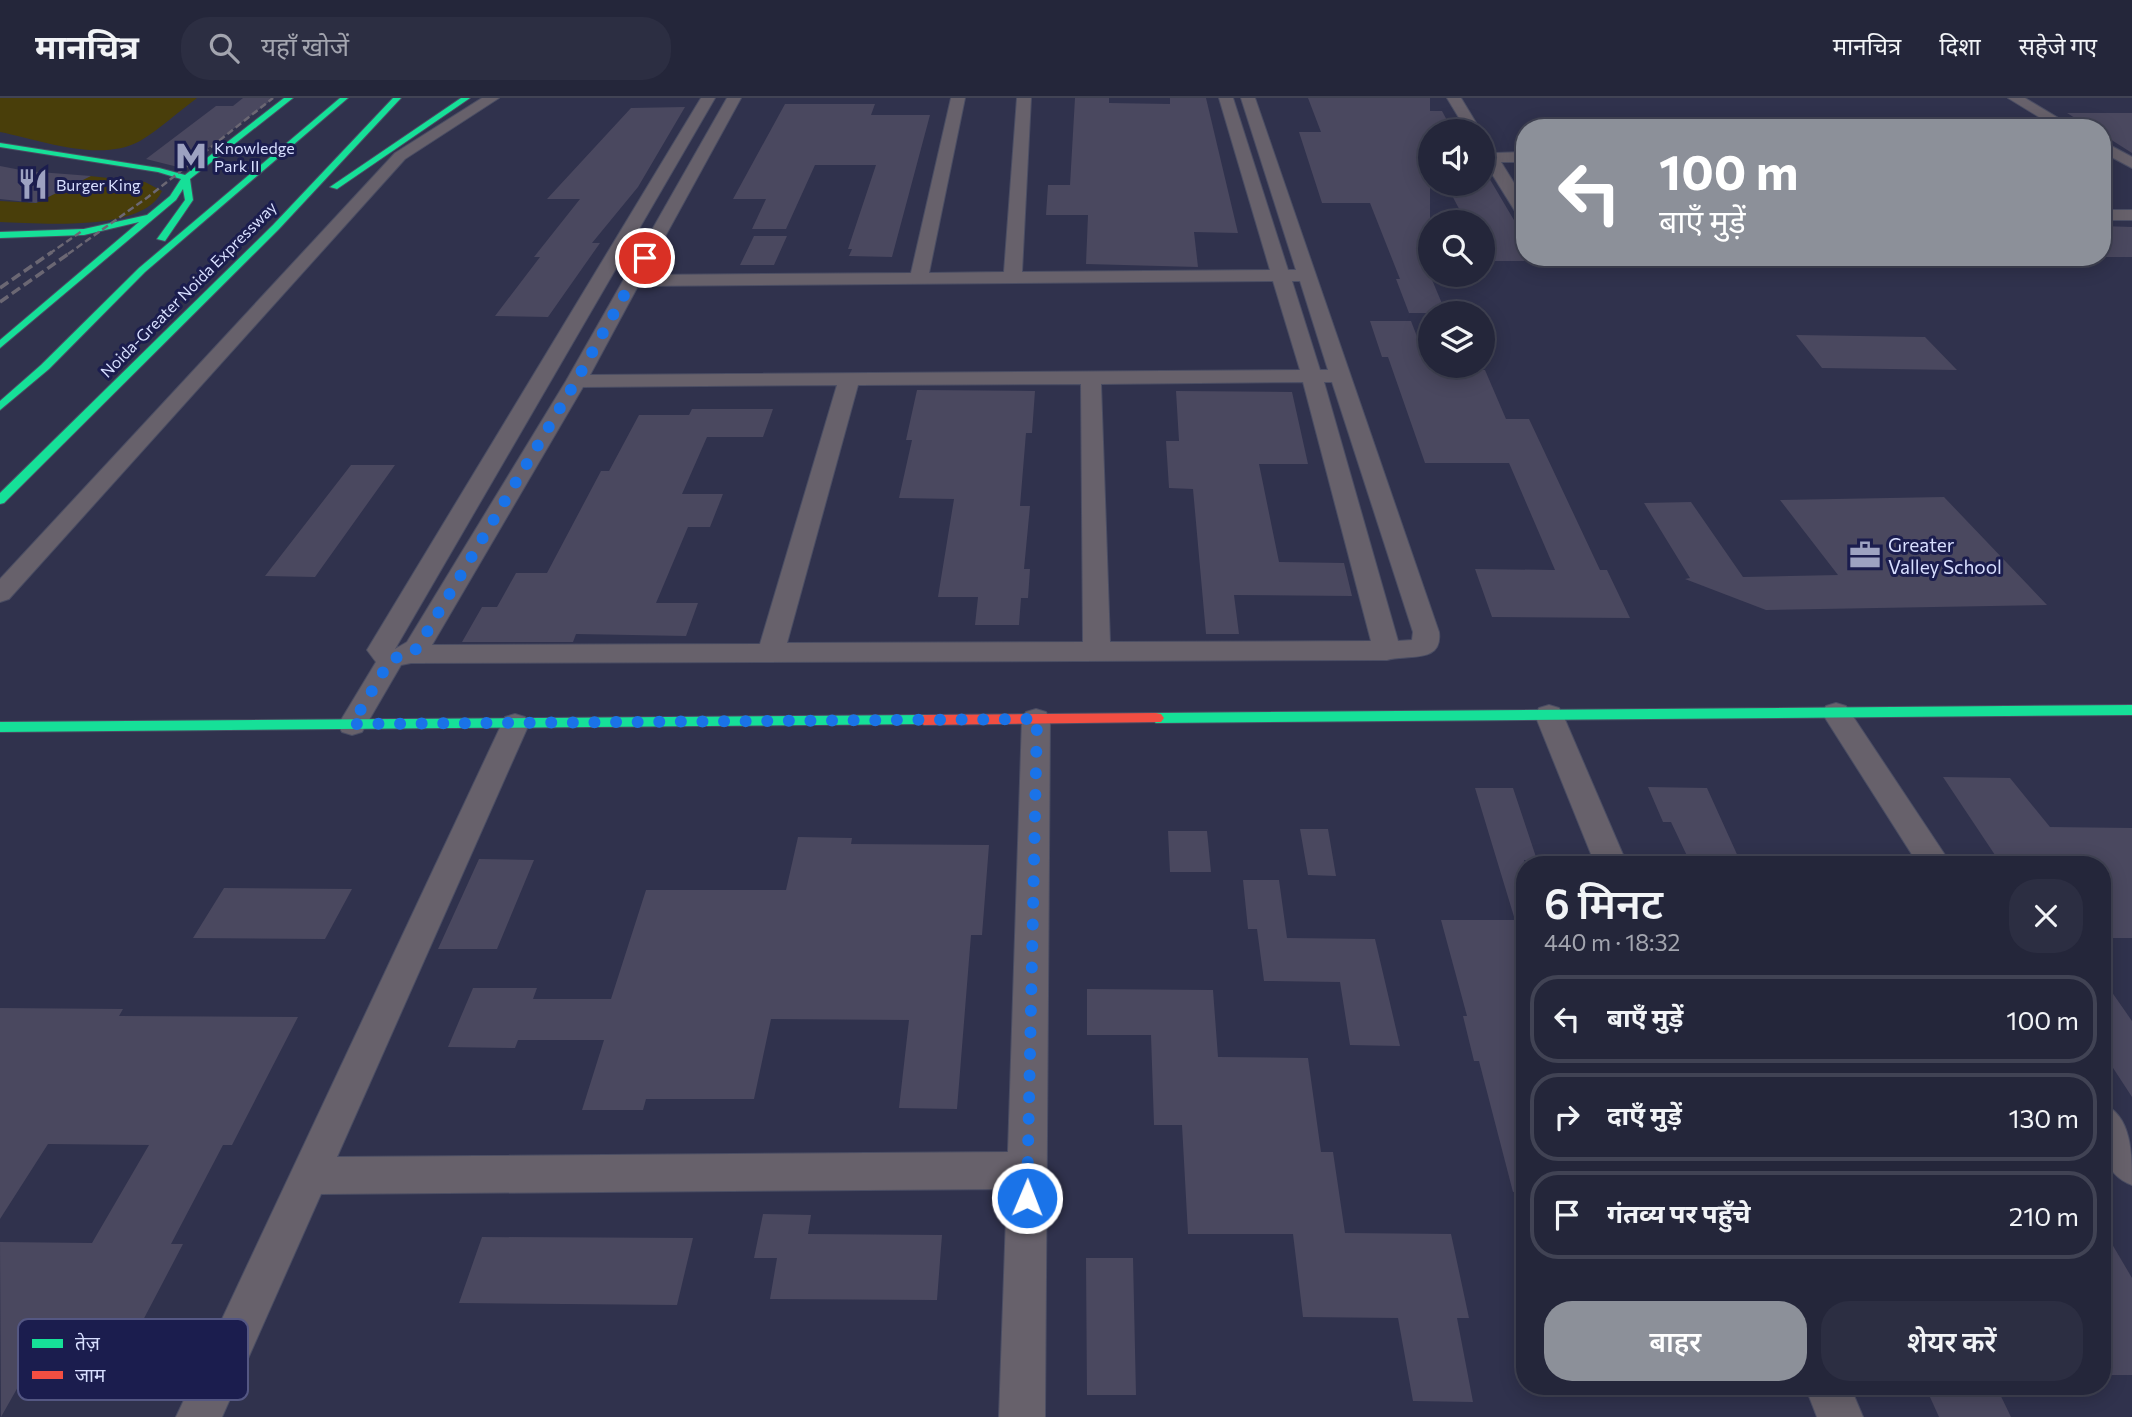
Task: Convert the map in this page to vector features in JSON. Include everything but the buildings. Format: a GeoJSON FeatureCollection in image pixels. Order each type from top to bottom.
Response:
{"type":"FeatureCollection","features":[{"type":"Feature","properties":{"kind":"main road"},"geometry":{"type":"LineString","coordinates":[[0,345],[173,198],[186,178],[289,98]]}},
{"type":"Feature","properties":{"kind":"main road","name":"Noida-Greater Noida Expressway"},"geometry":{"type":"LineString","coordinates":[[0,407],[46,368],[142,270],[344,98]]}},
{"type":"Feature","properties":{"kind":"main road","name":"Noida-Greater Noida Expressway"},"geometry":{"type":"LineString","coordinates":[[0,500],[276,227],[397,98]]}},
{"type":"Feature","properties":{"kind":"main road"},"geometry":{"type":"LineString","coordinates":[[276,227],[466,98]]}},
{"type":"Feature","properties":{"kind":"main road"},"geometry":{"type":"LineString","coordinates":[[0,145],[159,170],[186,178]]}},
{"type":"Feature","properties":{"kind":"main road"},"geometry":{"type":"LineString","coordinates":[[142,270],[189,200],[186,178]]}},
{"type":"Feature","properties":{"kind":"main road"},"geometry":{"type":"LineString","coordinates":[[19,236],[84,232],[152,216]]}},
{"type":"Feature","properties":{"kind":"main road"},"geometry":{"type":"LineString","coordinates":[[0,235],[90,246],[108,254]]}},
{"type":"Feature","properties":{"kind":"main road"},"geometry":{"type":"LineString","coordinates":[[0,727],[1836,713],[2129,714]]}},
{"type":"Feature","properties":{"kind":"street"},"geometry":{"type":"LineString","coordinates":[[0,594],[400,156],[492,98]]}},
{"type":"Feature","properties":{"kind":"street"},"geometry":{"type":"LineString","coordinates":[[708,98],[381,650],[382,655],[401,657],[1419,649],[1427,643],[1426,632],[1248,98]]}},
{"type":"Feature","properties":{"kind":"street"},"geometry":{"type":"LineString","coordinates":[[352,724],[401,657],[576,381],[734,98]]}},
{"type":"Feature","properties":{"kind":"street"},"geometry":{"type":"LineString","coordinates":[[919,278],[958,98]]}},
{"type":"Feature","properties":{"kind":"street"},"geometry":{"type":"LineString","coordinates":[[1013,278],[1024,98]]}},
{"type":"Feature","properties":{"kind":"street"},"geometry":{"type":"LineString","coordinates":[[1226,98],[1312,376],[1387,651]]}},
{"type":"Feature","properties":{"kind":"street"},"geometry":{"type":"LineString","coordinates":[[1454,98],[1467,119]]}},
{"type":"Feature","properties":{"kind":"street"},"geometry":{"type":"LineString","coordinates":[[2015,98],[2052,119]]}},
{"type":"Feature","properties":{"kind":"street"},"geometry":{"type":"LineString","coordinates":[[1236,131],[1259,130]]}},
{"type":"Feature","properties":{"kind":"street"},"geometry":{"type":"LineString","coordinates":[[2111,151],[2132,163]]}},
{"type":"Feature","properties":{"kind":"street"},"geometry":{"type":"LineString","coordinates":[[1495,152],[1516,156]]}},
{"type":"Feature","properties":{"kind":"street"},"geometry":{"type":"LineString","coordinates":[[1495,165],[1516,199]]}},
{"type":"Feature","properties":{"kind":"street"},"geometry":{"type":"LineString","coordinates":[[2111,215],[2132,215]]}},
{"type":"Feature","properties":{"kind":"street"},"geometry":{"type":"LineString","coordinates":[[632,281],[1308,275]]}},
{"type":"Feature","properties":{"kind":"street"},"geometry":{"type":"LineString","coordinates":[[576,381],[1341,376]]}},
{"type":"Feature","properties":{"kind":"street"},"geometry":{"type":"LineString","coordinates":[[771,653],[849,379]]}},
{"type":"Feature","properties":{"kind":"street"},"geometry":{"type":"LineString","coordinates":[[1091,379],[1097,652]]}},
{"type":"Feature","properties":{"kind":"street"},"geometry":{"type":"LineString","coordinates":[[1836,713],[1930,856]]}},
{"type":"Feature","properties":{"kind":"street"},"geometry":{"type":"LineString","coordinates":[[1549,715],[1608,856]]}},
{"type":"Feature","properties":{"kind":"street"},"geometry":{"type":"LineString","coordinates":[[1022,1417],[1037,719]]}},
{"type":"Feature","properties":{"kind":"street"},"geometry":{"type":"LineString","coordinates":[[244,1319],[515,723]]}},
{"type":"Feature","properties":{"kind":"street"},"geometry":{"type":"LineString","coordinates":[[2111,1134],[2132,1167]]}},
{"type":"Feature","properties":{"kind":"street"},"geometry":{"type":"LineString","coordinates":[[309,1176],[1027,1170]]}},
{"type":"Feature","properties":{"kind":"street"},"geometry":{"type":"LineString","coordinates":[[1831,1395],[1840,1417]]}},
{"type":"Feature","properties":{"kind":"street"},"geometry":{"type":"LineString","coordinates":[[199,1417],[207,1400]]}},
{"type":"Feature","properties":{"kind":"shaded area"},"geometry":{"type":"Polygon","coordinates":[[[0,98],[197,98],[140,141],[107,150],[89,150],[0,132],[0,98]]]}},
{"type":"Feature","properties":{"kind":"shaded area"},"geometry":{"type":"Polygon","coordinates":[[[90,176],[145,182],[162,191],[151,204],[134,214],[113,220],[63,224],[0,222],[0,201],[36,203],[90,176]]]}},
{"type":"Feature","properties":{"kind":"railway"},"geometry":{"type":"LineString","coordinates":[[68,254],[148,197],[273,98]]}},
{"type":"Feature","properties":{"kind":"railway"},"geometry":{"type":"LineString","coordinates":[[49,254],[82,231]]}},
{"type":"Feature","properties":{"kind":"railway"},"geometry":{"type":"LineString","coordinates":[[0,288],[52,252]]}},
{"type":"Feature","properties":{"kind":"railway"},"geometry":{"type":"LineString","coordinates":[[0,302],[71,252]]}},
{"type":"Feature","properties":{"kind":"traffic: fast"},"geometry":{"type":"LineString","coordinates":[[162,239],[189,200],[186,178],[289,98]]}},
{"type":"Feature","properties":{"kind":"traffic: fast"},"geometry":{"type":"LineString","coordinates":[[0,407],[45,367],[142,270],[344,98]]}},
{"type":"Feature","properties":{"kind":"traffic: fast"},"geometry":{"type":"LineString","coordinates":[[0,500],[276,227],[397,98]]}},
{"type":"Feature","properties":{"kind":"traffic: fast"},"geometry":{"type":"LineString","coordinates":[[334,187],[466,98]]}},
{"type":"Feature","properties":{"kind":"traffic: fast"},"geometry":{"type":"LineString","coordinates":[[0,145],[159,170],[186,178],[173,198],[0,345]]}},
{"type":"Feature","properties":{"kind":"traffic: fast"},"geometry":{"type":"LineString","coordinates":[[0,235],[84,232],[147,218]]}},
{"type":"Feature","properties":{"kind":"traffic: fast"},"geometry":{"type":"LineString","coordinates":[[1156,718],[2132,710]]}},
{"type":"Feature","properties":{"kind":"traffic: fast"},"geometry":{"type":"LineString","coordinates":[[0,727],[924,720]]}},
{"type":"Feature","properties":{"kind":"traffic: jam"},"geometry":{"type":"LineString","coordinates":[[924,720],[1156,718]]}},
{"type":"Feature","properties":{"kind":"place","name":"Knowledge Park II"},"geometry":{"type":"Point","coordinates":[191,156]}},
{"type":"Feature","properties":{"kind":"place","name":"Burger King"},"geometry":{"type":"Point","coordinates":[33,184]}},
{"type":"Feature","properties":{"kind":"place","name":"Greater Valley School"},"geometry":{"type":"Point","coordinates":[1865,555]}},
{"type":"Feature","properties":{"kind":"route"},"geometry":{"type":"LineString","coordinates":[[645,258],[576,381],[418,647],[411,654],[391,659],[352,724],[1037,719],[1027,1198]]}}]}
